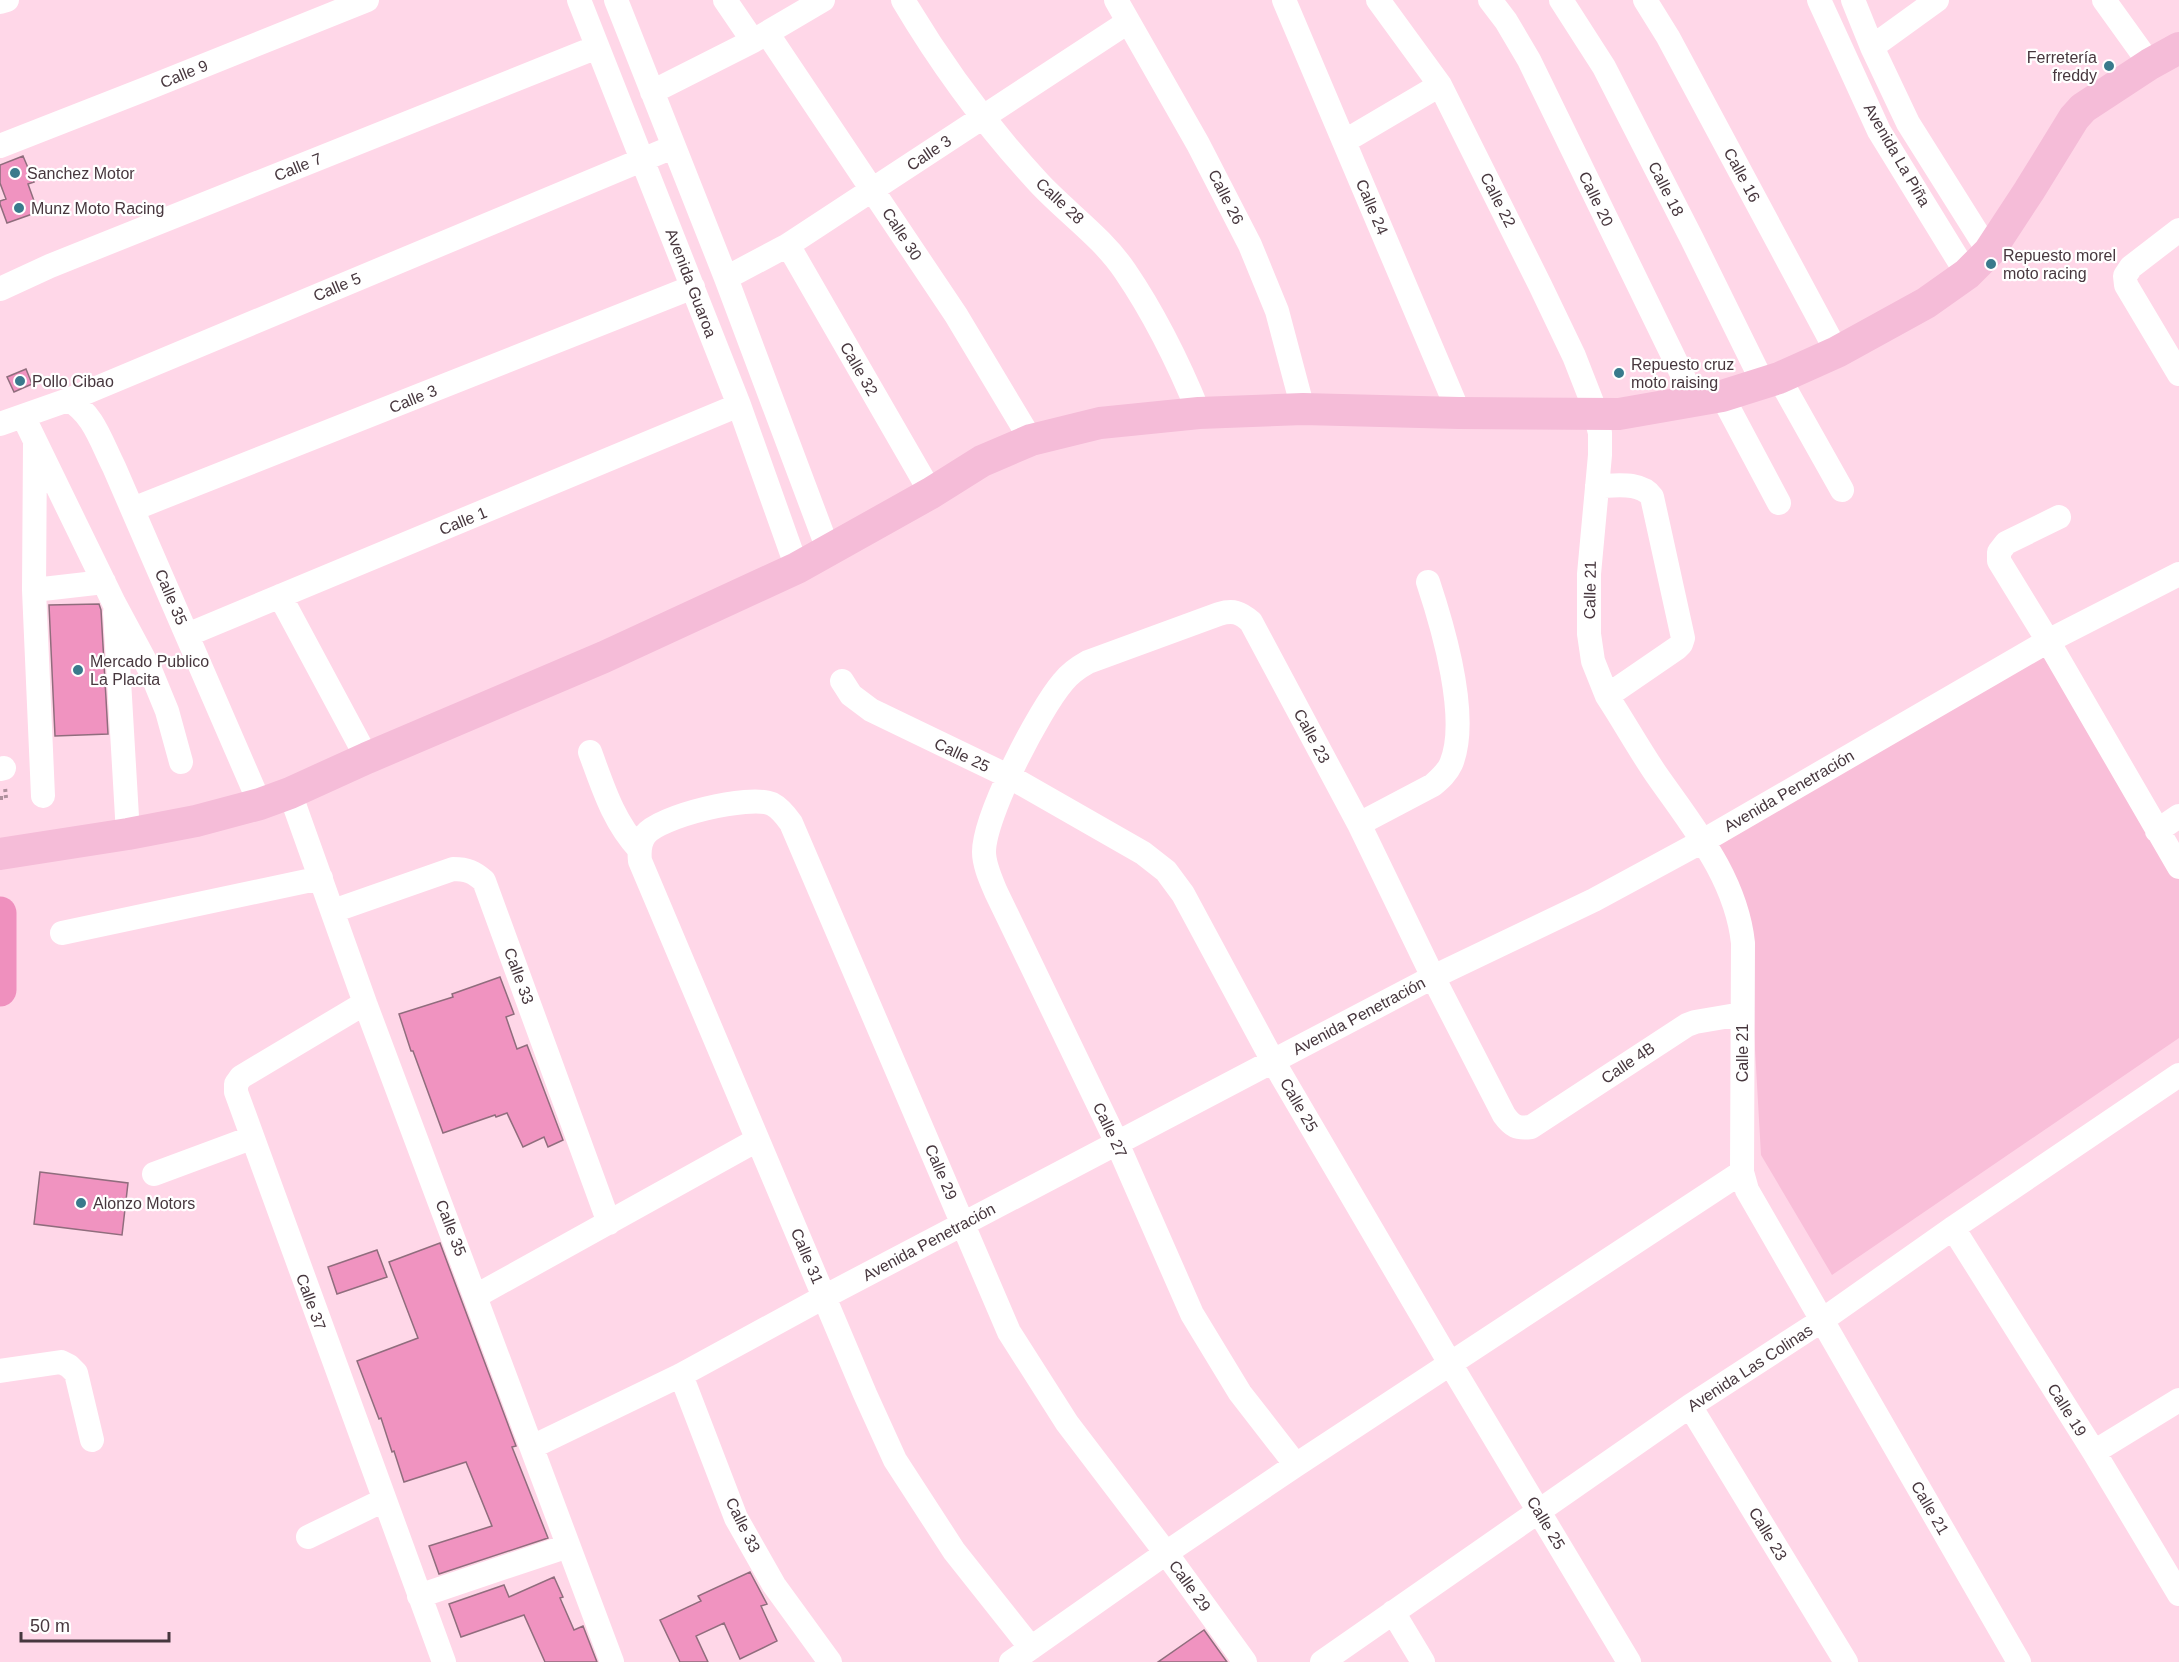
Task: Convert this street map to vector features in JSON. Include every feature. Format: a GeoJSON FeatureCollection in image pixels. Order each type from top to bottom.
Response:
{"type":"FeatureCollection","features":[{"type":"Feature","properties":{"kind":"highway"},"geometry":{"type":"LineString","coordinates":[[0,913],[0,990]]}},
{"type":"Feature","properties":{"kind":"main road"},"geometry":{"type":"LineString","coordinates":[[0,854],[196,821],[290,794],[367,758],[604,657],[797,568],[931,494],[982,461],[1031,440],[1100,423],[1199,412],[1303,409],[1619,414],[1708,399],[1771,381],[1837,352],[1926,303],[1967,274],[1989,252],[2074,118],[2083,108],[2150,64],[2179,48]]}},
{"type":"Feature","properties":{"kind":"street"},"geometry":{"type":"LineString","coordinates":[[0,2],[7,0]]}},
{"type":"Feature","properties":{"kind":"street","name":"Calle 9"},"geometry":{"type":"LineString","coordinates":[[0,146],[367,0]]}},
{"type":"Feature","properties":{"kind":"street","name":"Avenida Guaroa"},"geometry":{"type":"LineString","coordinates":[[579,0],[739,405],[797,568]]}},
{"type":"Feature","properties":{"kind":"street","name":"Avenida Guaroa"},"geometry":{"type":"LineString","coordinates":[[615,0],[726,278],[829,552]]}},
{"type":"Feature","properties":{"kind":"street","name":"Calle 30"},"geometry":{"type":"LineString","coordinates":[[725,0],[760,37],[874,190],[956,315],[1031,440]]}},
{"type":"Feature","properties":{"kind":"street"},"geometry":{"type":"LineString","coordinates":[[652,92],[760,37],[823,0]]}},
{"type":"Feature","properties":{"kind":"street","name":"Calle 28"},"geometry":{"type":"LineString","coordinates":[[903,0],[942,59],[1024,167],[1085,225],[1125,270],[1182,371],[1199,412]]}},
{"type":"Feature","properties":{"kind":"street","name":"Calle 26"},"geometry":{"type":"LineString","coordinates":[[1116,0],[1198,144],[1266,279],[1287,343],[1303,409]]}},
{"type":"Feature","properties":{"kind":"street","name":"Calle 24"},"geometry":{"type":"LineString","coordinates":[[1284,0],[1459,413]]}},
{"type":"Feature","properties":{"kind":"street","name":"Calle 22"},"geometry":{"type":"LineString","coordinates":[[1378,0],[1440,85],[1574,356],[1596,413]]}},
{"type":"Feature","properties":{"kind":"street","name":"Calle 20"},"geometry":{"type":"LineString","coordinates":[[1490,0],[1506,21],[1529,60],[1708,399],[1779,503]]}},
{"type":"Feature","properties":{"kind":"street","name":"Calle 18"},"geometry":{"type":"LineString","coordinates":[[1561,0],[1604,67],[1692,239],[1771,381],[1842,490]]}},
{"type":"Feature","properties":{"kind":"street","name":"Calle 16"},"geometry":{"type":"LineString","coordinates":[[1645,0],[1668,37],[1837,352]]}},
{"type":"Feature","properties":{"kind":"street","name":"Avenida La Piña"},"geometry":{"type":"LineString","coordinates":[[1819,0],[1880,131],[1967,274]]}},
{"type":"Feature","properties":{"kind":"street","name":"Avenida La Piña"},"geometry":{"type":"LineString","coordinates":[[1853,0],[1872,47],[1908,123],[1989,252]]}},
{"type":"Feature","properties":{"kind":"street"},"geometry":{"type":"LineString","coordinates":[[1872,47],[1937,0]]}},
{"type":"Feature","properties":{"kind":"street"},"geometry":{"type":"LineString","coordinates":[[2104,0],[2150,64]]}},
{"type":"Feature","properties":{"kind":"street","name":"Calle 3"},"geometry":{"type":"LineString","coordinates":[[726,278],[788,246],[1128,22]]}},
{"type":"Feature","properties":{"kind":"street","name":"Calle 7"},"geometry":{"type":"LineString","coordinates":[[0,289],[50,266],[597,46]]}},
{"type":"Feature","properties":{"kind":"street"},"geometry":{"type":"LineString","coordinates":[[1345,141],[1440,85]]}},
{"type":"Feature","properties":{"kind":"street","name":"Calle 5"},"geometry":{"type":"LineString","coordinates":[[0,424],[68,400],[673,147]]}},
{"type":"Feature","properties":{"kind":"street"},"geometry":{"type":"LineString","coordinates":[[2179,230],[2131,267],[2125,276],[2126,285],[2179,374]]}},
{"type":"Feature","properties":{"kind":"street","name":"Calle 32"},"geometry":{"type":"LineString","coordinates":[[788,246],[931,494]]}},
{"type":"Feature","properties":{"kind":"street","name":"Calle 3"},"geometry":{"type":"LineString","coordinates":[[133,509],[693,287]]}},
{"type":"Feature","properties":{"kind":"street","name":"Calle 35"},"geometry":{"type":"LineString","coordinates":[[68,400],[78,406],[92,423],[133,509],[260,804]]}},
{"type":"Feature","properties":{"kind":"street","name":"Calle 1"},"geometry":{"type":"LineString","coordinates":[[187,635],[739,405]]}},
{"type":"Feature","properties":{"kind":"street","name":"Calle 21"},"geometry":{"type":"LineString","coordinates":[[1596,413],[1600,433],[1588,574],[1589,634],[1593,661],[1607,696],[1650,765],[1703,841],[1725,880],[1738,912],[1743,943],[1742,1172],[1747,1190],[1754,1206],[2019,1662]]}},
{"type":"Feature","properties":{"kind":"street"},"geometry":{"type":"LineString","coordinates":[[23,416],[109,593],[151,672],[167,711],[181,762]]}},
{"type":"Feature","properties":{"kind":"street"},"geometry":{"type":"LineString","coordinates":[[35,439],[34,590],[43,795]]}},
{"type":"Feature","properties":{"kind":"street"},"geometry":{"type":"LineString","coordinates":[[1597,486],[1641,487],[1652,497],[1683,638],[1682,644],[1677,648],[1607,696]]}},
{"type":"Feature","properties":{"kind":"street"},"geometry":{"type":"LineString","coordinates":[[2059,517],[2006,543],[1998,552],[1999,561],[2179,867]]}},
{"type":"Feature","properties":{"kind":"street","name":"Avenida Penetración"},"geometry":{"type":"LineString","coordinates":[[532,1447],[681,1375],[824,1297],[1433,976],[1594,900],[1703,841],[2048,641],[2179,574]]}},
{"type":"Feature","properties":{"kind":"street"},"geometry":{"type":"LineString","coordinates":[[1359,824],[1433,785],[1440,779],[1451,762],[1457,732],[1455,695],[1440,619],[1428,582]]}},
{"type":"Feature","properties":{"kind":"street"},"geometry":{"type":"LineString","coordinates":[[34,590],[109,593]]}},
{"type":"Feature","properties":{"kind":"street"},"geometry":{"type":"LineString","coordinates":[[109,593],[128,834]]}},
{"type":"Feature","properties":{"kind":"street"},"geometry":{"type":"LineString","coordinates":[[280,596],[367,758]]}},
{"type":"Feature","properties":{"kind":"street","name":"Calle 23"},"geometry":{"type":"LineString","coordinates":[[1010,777],[1031,733],[1052,698],[1063,681],[1078,668],[1219,614],[1230,611],[1241,613],[1251,622],[1359,824],[1504,1115],[1511,1125],[1520,1128]]}},
{"type":"Feature","properties":{"kind":"street","name":"Calle 25"},"geometry":{"type":"LineString","coordinates":[[842,681],[851,695],[871,710],[1010,777],[1143,853],[1166,871],[1183,894],[1273,1061],[1629,1662]]}},
{"type":"Feature","properties":{"kind":"street"},"geometry":{"type":"LineString","coordinates":[[590,752],[613,814],[621,827],[642,842]]}},
{"type":"Feature","properties":{"kind":"street","name":"Calle 27"},"geometry":{"type":"LineString","coordinates":[[1010,777],[987,832],[984,853],[996,892],[1117,1143],[1192,1314],[1240,1393],[1296,1465]]}},
{"type":"Feature","properties":{"kind":"street","name":"Calle 35"},"geometry":{"type":"LineString","coordinates":[[290,794],[365,1003],[477,1296],[612,1662]]}},
{"type":"Feature","properties":{"kind":"street","name":"Calle 29"},"geometry":{"type":"LineString","coordinates":[[642,842],[663,821],[734,802],[757,800],[772,804],[791,823],[1010,1332],[1067,1423],[1245,1662]]}},
{"type":"Feature","properties":{"kind":"street"},"geometry":{"type":"LineString","coordinates":[[2157,831],[2179,816]]}},
{"type":"Feature","properties":{"kind":"street","name":"Calle 31"},"geometry":{"type":"LineString","coordinates":[[642,842],[640,861],[895,1460],[954,1551],[1030,1648]]}},
{"type":"Feature","properties":{"kind":"street","name":"Calle 33"},"geometry":{"type":"LineString","coordinates":[[333,911],[453,869],[465,869],[476,873],[484,881],[609,1223]]}},
{"type":"Feature","properties":{"kind":"street"},"geometry":{"type":"LineString","coordinates":[[62,933],[321,878]]}},
{"type":"Feature","properties":{"kind":"street","name":"Calle 37"},"geometry":{"type":"LineString","coordinates":[[365,1003],[241,1077],[236,1084],[236,1092],[444,1662]]}},
{"type":"Feature","properties":{"kind":"street","name":"Calle 4B"},"geometry":{"type":"LineString","coordinates":[[1520,1128],[1531,1127],[1687,1025],[1742,1014]]}},
{"type":"Feature","properties":{"kind":"street","name":"Avenida Las Colinas"},"geometry":{"type":"LineString","coordinates":[[1322,1662],[1690,1406],[1821,1322],[1953,1228],[2179,1075]]}},
{"type":"Feature","properties":{"kind":"street"},"geometry":{"type":"LineString","coordinates":[[154,1174],[251,1138]]}},
{"type":"Feature","properties":{"kind":"street"},"geometry":{"type":"LineString","coordinates":[[477,1296],[757,1140]]}},
{"type":"Feature","properties":{"kind":"street"},"geometry":{"type":"LineString","coordinates":[[1011,1662],[1296,1465],[1742,1172]]}},
{"type":"Feature","properties":{"kind":"street","name":"Calle 19"},"geometry":{"type":"LineString","coordinates":[[1953,1228],[2094,1452],[2179,1594]]}},
{"type":"Feature","properties":{"kind":"street"},"geometry":{"type":"LineString","coordinates":[[0,1371],[61,1362],[69,1366],[76,1373],[92,1440]]}},
{"type":"Feature","properties":{"kind":"street","name":"Calle 33"},"geometry":{"type":"LineString","coordinates":[[681,1375],[736,1518],[774,1585],[830,1662]]}},
{"type":"Feature","properties":{"kind":"street"},"geometry":{"type":"LineString","coordinates":[[2094,1452],[2179,1400]]}},
{"type":"Feature","properties":{"kind":"street","name":"Calle 23"},"geometry":{"type":"LineString","coordinates":[[1690,1406],[1846,1662]]}},
{"type":"Feature","properties":{"kind":"street"},"geometry":{"type":"LineString","coordinates":[[308,1537],[384,1500]]}},
{"type":"Feature","properties":{"kind":"street"},"geometry":{"type":"LineString","coordinates":[[419,1596],[568,1546]]}},
{"type":"Feature","properties":{"kind":"street"},"geometry":{"type":"LineString","coordinates":[[1393,1612],[1423,1662]]}},
{"type":"Feature","properties":{"kind":"path"},"geometry":{"type":"LineString","coordinates":[[0,798],[6,798]]}},
{"type":"Feature","properties":{"kind":"shaded area"},"geometry":{"type":"Polygon","coordinates":[[[2047,653],[2179,870],[2179,1038],[1832,1275],[1761,1155],[1747,908],[1715,845],[2047,653]]]}},
{"type":"Feature","properties":{"kind":"building"},"geometry":{"type":"Polygon","coordinates":[[[23,156],[34,182],[28,184],[38,212],[7,223],[0,204],[0,201],[6,199],[0,183],[0,165],[23,156]]]}},
{"type":"Feature","properties":{"kind":"building","name":"Pollo Cibao"},"geometry":{"type":"Polygon","coordinates":[[[26,369],[32,384],[14,392],[7,377],[26,369]]]}},
{"type":"Feature","properties":{"kind":"building","name":"Mercado Publico La Placita"},"geometry":{"type":"Polygon","coordinates":[[[99,604],[108,734],[55,736],[49,605],[99,604]]]}},
{"type":"Feature","properties":{"kind":"building"},"geometry":{"type":"Polygon","coordinates":[[[500,977],[514,1014],[506,1017],[517,1049],[527,1045],[563,1140],[548,1147],[544,1137],[523,1147],[507,1113],[443,1133],[399,1014],[453,997],[452,994],[500,977]]]}},
{"type":"Feature","properties":{"kind":"building","name":"Alonzo Motors"},"geometry":{"type":"Polygon","coordinates":[[[40,1172],[128,1183],[122,1235],[34,1224],[40,1172]]]}},
{"type":"Feature","properties":{"kind":"building"},"geometry":{"type":"Polygon","coordinates":[[[440,1243],[516,1446],[512,1447],[548,1538],[439,1574],[429,1546],[492,1526],[466,1462],[404,1482],[394,1451],[392,1452],[381,1418],[379,1419],[357,1361],[418,1338],[389,1262],[440,1243]]]}},
{"type":"Feature","properties":{"kind":"building"},"geometry":{"type":"Polygon","coordinates":[[[377,1250],[387,1277],[337,1294],[328,1267],[377,1250]]]}},
{"type":"Feature","properties":{"kind":"building"},"geometry":{"type":"Polygon","coordinates":[[[750,1572],[767,1604],[761,1606],[777,1641],[740,1659],[724,1623],[696,1636],[708,1662],[680,1662],[660,1620],[701,1601],[698,1596],[750,1572]]]}},
{"type":"Feature","properties":{"kind":"building"},"geometry":{"type":"Polygon","coordinates":[[[554,1577],[563,1597],[560,1598],[574,1630],[583,1626],[597,1662],[545,1662],[524,1615],[461,1637],[449,1604],[504,1585],[509,1597],[554,1577]]]}},
{"type":"Feature","properties":{"kind":"building"},"geometry":{"type":"Polygon","coordinates":[[[1204,1630],[1227,1662],[1158,1662],[1204,1630]]]}},
{"type":"Feature","properties":{"kind":"place","name":"Ferretería freddy"},"geometry":{"type":"Point","coordinates":[2109,66]}},
{"type":"Feature","properties":{"kind":"place","name":"Sanchez Motor"},"geometry":{"type":"Point","coordinates":[15,173]}},
{"type":"Feature","properties":{"kind":"place","name":"Munz Moto Racing"},"geometry":{"type":"Point","coordinates":[19,208]}},
{"type":"Feature","properties":{"kind":"place","name":"Repuesto morel moto racing"},"geometry":{"type":"Point","coordinates":[1991,264]}},
{"type":"Feature","properties":{"kind":"place","name":"Repuesto cruz moto raising"},"geometry":{"type":"Point","coordinates":[1619,373]}},
{"type":"Feature","properties":{"kind":"place","name":"Pollo Cibao"},"geometry":{"type":"Point","coordinates":[20,381]}},
{"type":"Feature","properties":{"kind":"place","name":"Mercado Publico La Placita"},"geometry":{"type":"Point","coordinates":[78,670]}},
{"type":"Feature","properties":{"kind":"place","name":"Alonzo Motors"},"geometry":{"type":"Point","coordinates":[81,1203]}}]}
